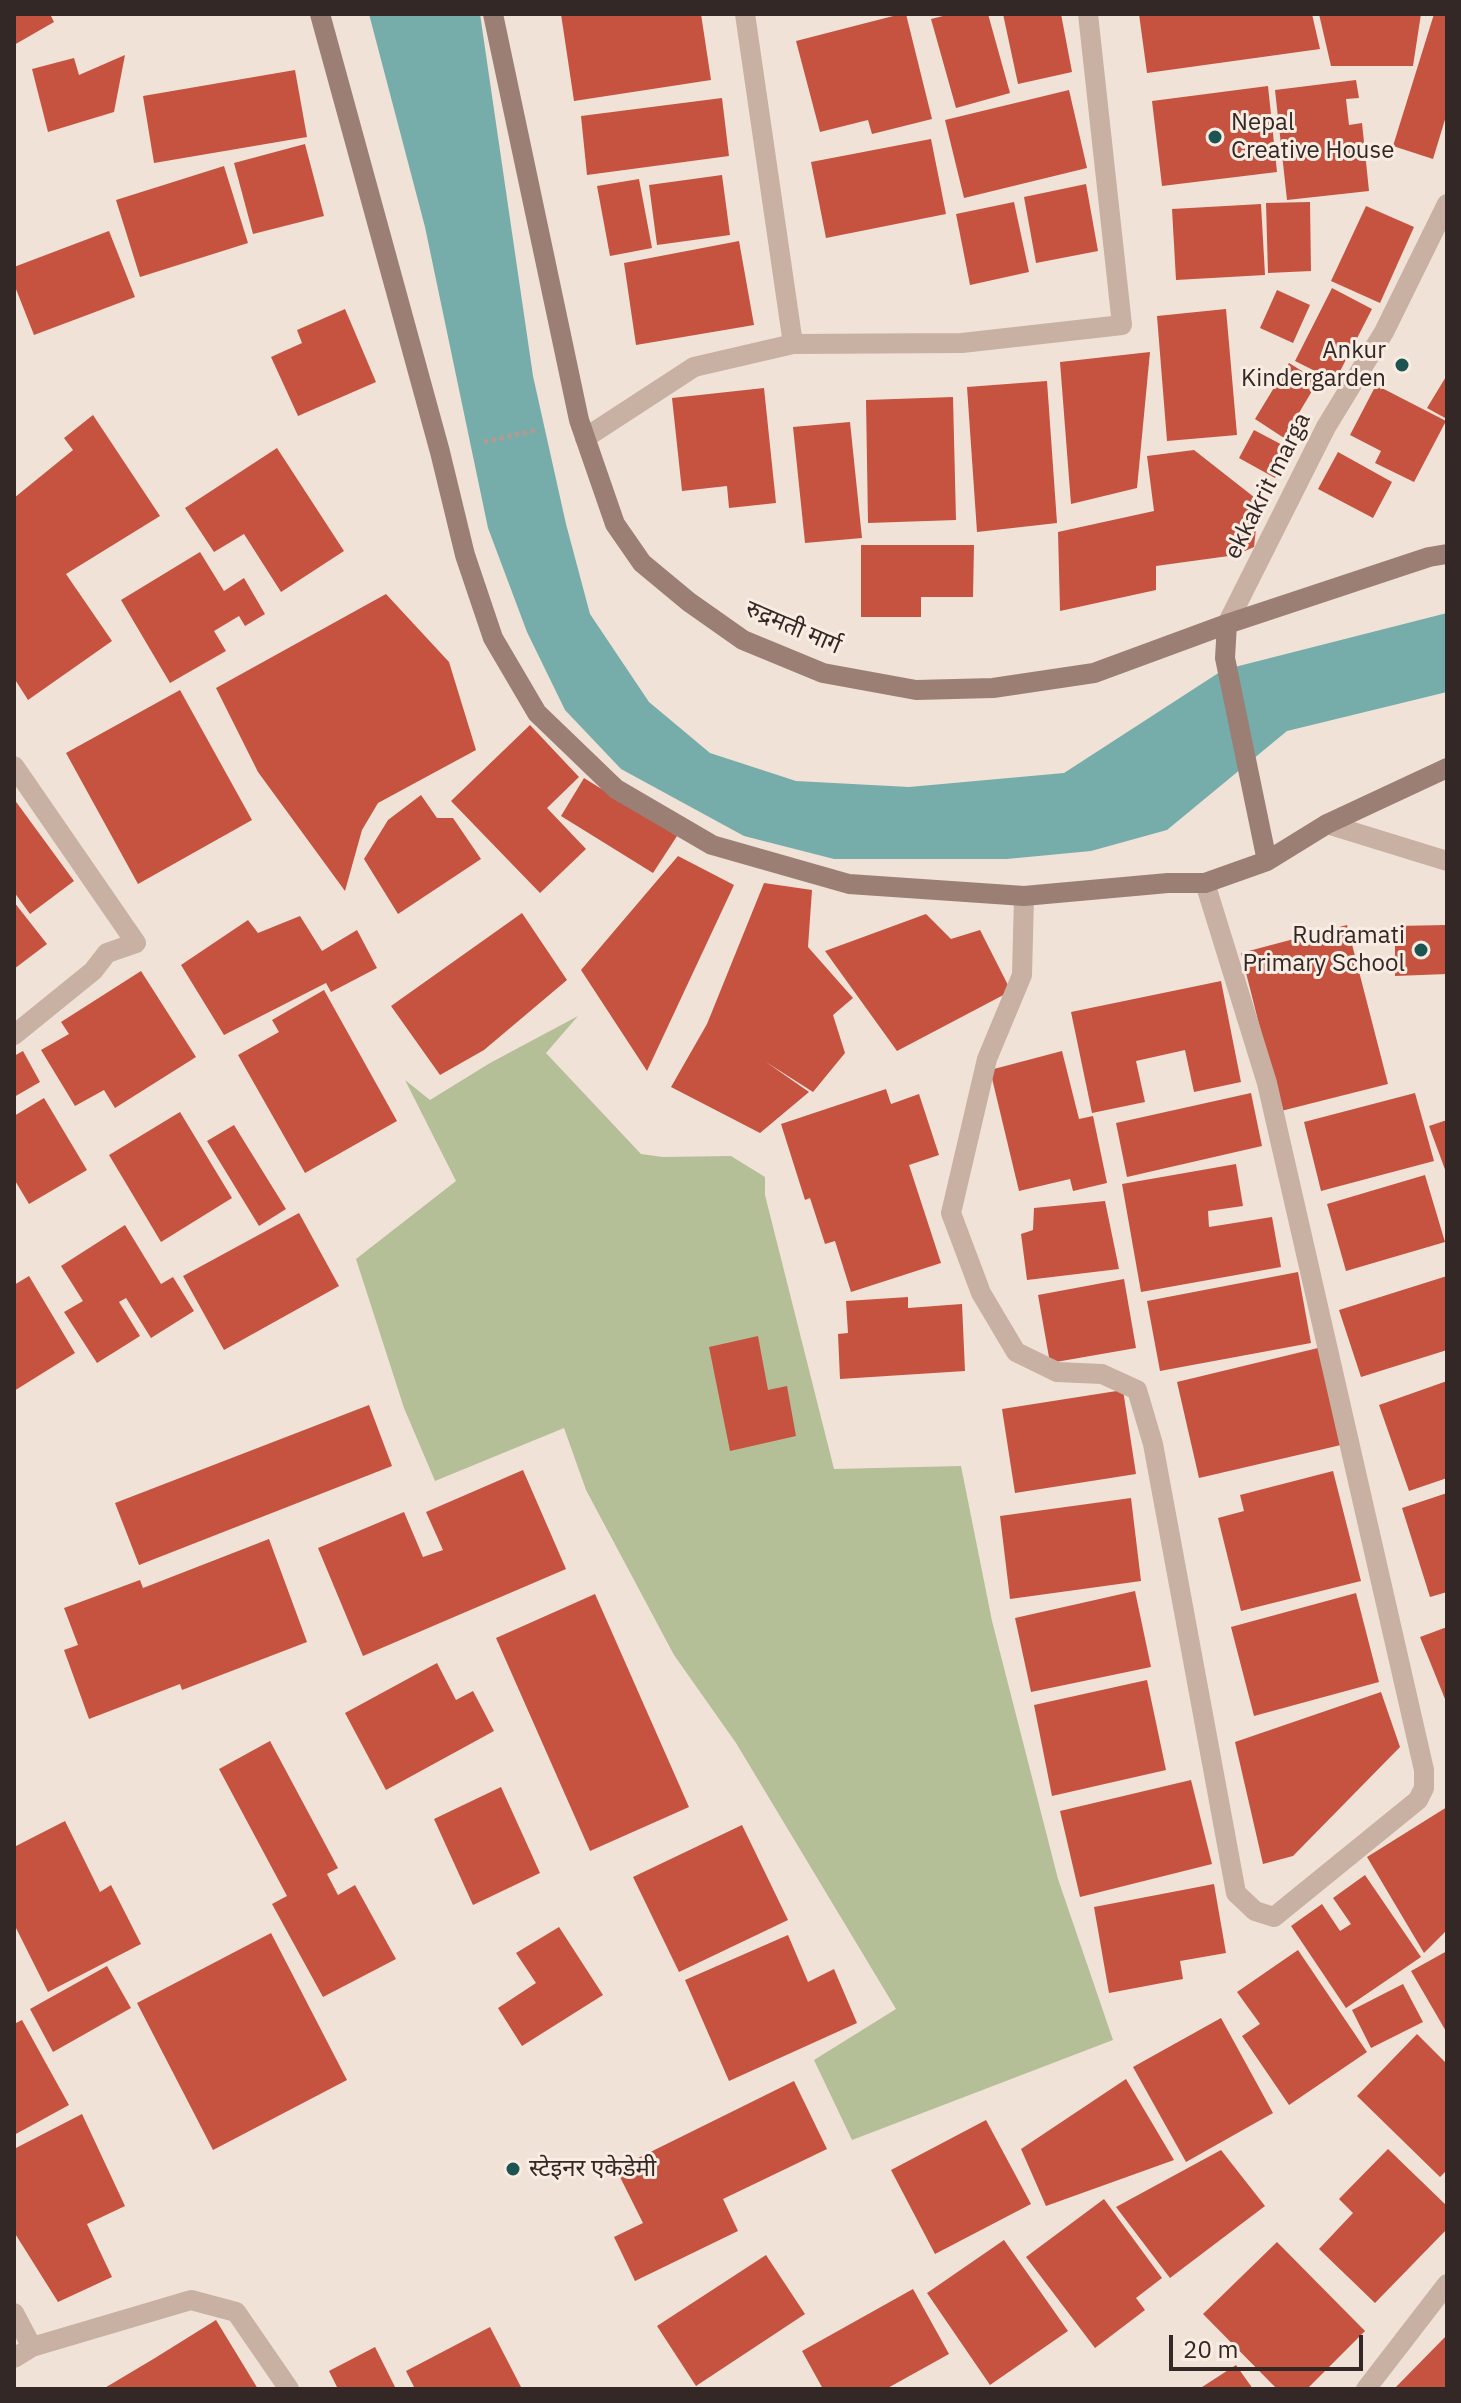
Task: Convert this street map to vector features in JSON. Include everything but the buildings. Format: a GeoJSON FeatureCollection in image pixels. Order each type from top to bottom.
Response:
{"type":"FeatureCollection","features":[{"type":"Feature","properties":{"kind":"street"},"geometry":{"type":"LineString","coordinates":[[320,14],[440,452],[465,555],[493,638],[537,713],[616,789],[712,845],[849,884],[1024,896],[1168,883],[1205,883],[1267,861],[1327,824],[1447,768]]}},
{"type":"Feature","properties":{"kind":"street","name":"रुद्रमती मार्ग"},"geometry":{"type":"LineString","coordinates":[[493,14],[585,438],[615,524],[642,563],[689,602],[743,640],[823,673],[916,690],[993,688],[1094,673],[1227,624],[1429,557],[1447,554]]}},
{"type":"Feature","properties":{"kind":"street"},"geometry":{"type":"LineString","coordinates":[[745,14],[793,344]]}},
{"type":"Feature","properties":{"kind":"street"},"geometry":{"type":"LineString","coordinates":[[585,438],[694,367],[793,344],[962,343],[1122,325],[1088,14]]}},
{"type":"Feature","properties":{"kind":"street","name":"ekkakrit marga"},"geometry":{"type":"LineString","coordinates":[[1227,624],[1326,427],[1384,332],[1447,204]]}},
{"type":"Feature","properties":{"kind":"street"},"geometry":{"type":"LineString","coordinates":[[1227,624],[1225,658],[1267,861]]}},
{"type":"Feature","properties":{"kind":"street"},"geometry":{"type":"LineString","coordinates":[[14,766],[136,943],[107,953],[93,971],[14,1035]]}},
{"type":"Feature","properties":{"kind":"street"},"geometry":{"type":"LineString","coordinates":[[1327,824],[1447,861]]}},
{"type":"Feature","properties":{"kind":"street"},"geometry":{"type":"LineString","coordinates":[[1024,896],[1022,975],[987,1059],[951,1213],[981,1293],[1016,1352],[1057,1372],[1102,1374],[1137,1390],[1153,1444],[1236,1893],[1255,1911],[1274,1917],[1418,1800],[1424,1788],[1424,1770],[1267,1083],[1205,883]]}},
{"type":"Feature","properties":{"kind":"street"},"geometry":{"type":"LineString","coordinates":[[1366,2389],[1447,2284]]}},
{"type":"Feature","properties":{"kind":"street"},"geometry":{"type":"LineString","coordinates":[[14,2313],[23,2352],[191,2300],[236,2312],[289,2389]]}},
{"type":"Feature","properties":{"kind":"path"},"geometry":{"type":"LineString","coordinates":[[480,443],[548,427]]}},
{"type":"Feature","properties":{"kind":"green space"},"geometry":{"type":"Polygon","coordinates":[[[578,1016],[546,1053],[641,1154],[663,1157],[731,1156],[765,1177],[765,1195],[834,1469],[961,1466],[992,1621],[1058,1879],[1113,2040],[852,2140],[814,2060],[896,2009],[736,1743],[674,1655],[586,1490],[564,1428],[435,1481],[404,1408],[356,1259],[456,1181],[405,1080],[430,1100],[490,1063],[578,1016]]]}},
{"type":"Feature","properties":{"kind":"water"},"geometry":{"type":"Polygon","coordinates":[[[369,14],[480,14],[533,376],[590,614],[649,702],[710,753],[796,781],[909,787],[1064,773],[1223,670],[1447,613],[1447,692],[1287,731],[1167,830],[1091,851],[1007,859],[834,859],[744,836],[621,769],[565,710],[527,632],[488,528],[425,227],[369,14]]]}},
{"type":"Feature","properties":{"kind":"place","name":"Nepal Creative House"},"geometry":{"type":"Point","coordinates":[1215,137]}},
{"type":"Feature","properties":{"kind":"place","name":"Ankur Kindergarden"},"geometry":{"type":"Point","coordinates":[1402,365]}},
{"type":"Feature","properties":{"kind":"place","name":"Rudramati Primary School"},"geometry":{"type":"Point","coordinates":[1421,950]}},
{"type":"Feature","properties":{"kind":"place","name":"स्टेइनर एकेडेमी"},"geometry":{"type":"Point","coordinates":[513,2169]}}]}
